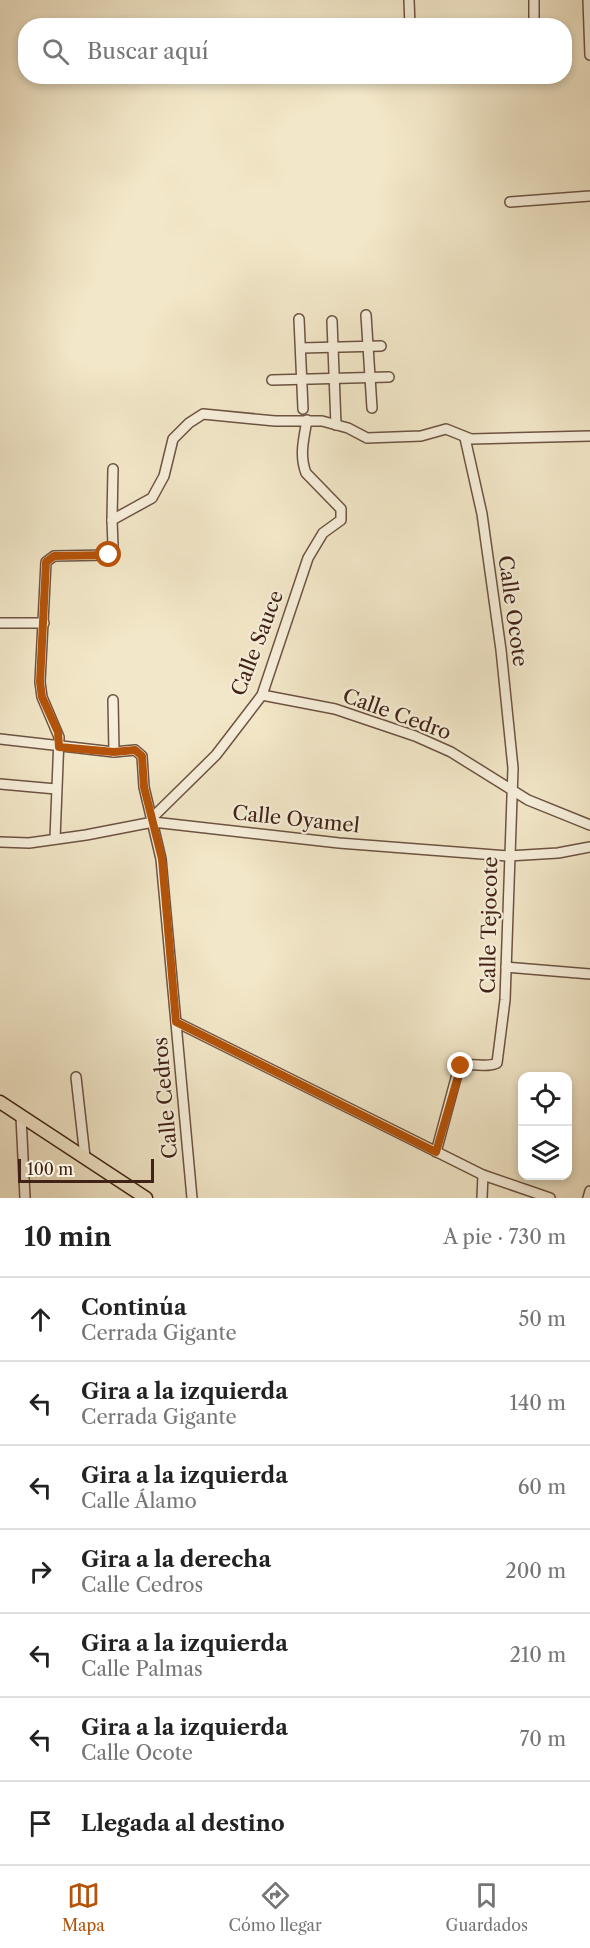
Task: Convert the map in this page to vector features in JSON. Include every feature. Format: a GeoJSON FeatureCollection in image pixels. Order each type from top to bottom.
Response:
{"type":"FeatureCollection","features":[{"type":"Feature","properties":{"kind":"main road"},"geometry":{"type":"LineString","coordinates":[[0,1102],[146,1198]]}},
{"type":"Feature","properties":{"kind":"street"},"geometry":{"type":"LineString","coordinates":[[409,0],[410,18]]}},
{"type":"Feature","properties":{"kind":"street"},"geometry":{"type":"LineString","coordinates":[[534,0],[534,18]]}},
{"type":"Feature","properties":{"kind":"street"},"geometry":{"type":"LineString","coordinates":[[588,0],[590,55]]}},
{"type":"Feature","properties":{"kind":"street"},"geometry":{"type":"LineString","coordinates":[[510,202],[590,196]]}},
{"type":"Feature","properties":{"kind":"street"},"geometry":{"type":"LineString","coordinates":[[366,315],[372,408]]}},
{"type":"Feature","properties":{"kind":"street"},"geometry":{"type":"LineString","coordinates":[[299,319],[303,409]]}},
{"type":"Feature","properties":{"kind":"street"},"geometry":{"type":"LineString","coordinates":[[332,321],[336,425]]}},
{"type":"Feature","properties":{"kind":"street"},"geometry":{"type":"LineString","coordinates":[[300,348],[381,346]]}},
{"type":"Feature","properties":{"kind":"street"},"geometry":{"type":"LineString","coordinates":[[272,380],[389,377]]}},
{"type":"Feature","properties":{"kind":"street"},"geometry":{"type":"LineString","coordinates":[[112,520],[152,498],[164,476],[173,440],[197,417],[212,413],[275,421],[307,420],[336,425],[367,438],[408,437],[446,429],[465,438],[590,436]]}},
{"type":"Feature","properties":{"kind":"street","name":"Calle Sauce"},"geometry":{"type":"LineString","coordinates":[[153,820],[216,755],[262,695],[308,558],[316,542],[341,520],[341,509],[306,473],[303,466],[303,443],[307,420]]}},
{"type":"Feature","properties":{"kind":"street","name":"Calle Ocote"},"geometry":{"type":"LineString","coordinates":[[465,438],[482,514],[501,650],[510,729],[512,790]]}},
{"type":"Feature","properties":{"kind":"street"},"geometry":{"type":"LineString","coordinates":[[55,839],[58,732],[41,690],[45,567],[49,558],[109,555],[113,546],[113,469]]}},
{"type":"Feature","properties":{"kind":"street"},"geometry":{"type":"LineString","coordinates":[[0,623],[44,623]]}},
{"type":"Feature","properties":{"kind":"street","name":"Calle Cedro"},"geometry":{"type":"LineString","coordinates":[[262,695],[335,709],[406,732],[451,752],[528,800],[590,825]]}},
{"type":"Feature","properties":{"kind":"street"},"geometry":{"type":"LineString","coordinates":[[0,739],[114,752],[113,700]]}},
{"type":"Feature","properties":{"kind":"street","name":"Calle Cedros"},"geometry":{"type":"LineString","coordinates":[[114,752],[135,750],[143,760],[144,787],[162,859],[192,1198]]}},
{"type":"Feature","properties":{"kind":"street"},"geometry":{"type":"LineString","coordinates":[[0,784],[56,789]]}},
{"type":"Feature","properties":{"kind":"street","name":"Calle Tejocote"},"geometry":{"type":"LineString","coordinates":[[436,1152],[459,1067],[467,1064],[495,1065],[498,1061],[506,967],[512,790]]}},
{"type":"Feature","properties":{"kind":"street","name":"Calle Oyamel"},"geometry":{"type":"LineString","coordinates":[[0,842],[29,843],[153,820],[339,843],[508,856],[558,853],[590,847]]}},
{"type":"Feature","properties":{"kind":"street"},"geometry":{"type":"LineString","coordinates":[[506,967],[590,974]]}},
{"type":"Feature","properties":{"kind":"street"},"geometry":{"type":"LineString","coordinates":[[176,1022],[483,1175],[550,1198]]}},
{"type":"Feature","properties":{"kind":"street"},"geometry":{"type":"LineString","coordinates":[[76,1077],[85,1157]]}},
{"type":"Feature","properties":{"kind":"street"},"geometry":{"type":"LineString","coordinates":[[21,1117],[25,1198]]}},
{"type":"Feature","properties":{"kind":"street"},"geometry":{"type":"LineString","coordinates":[[482,1198],[483,1175]]}},
{"type":"Feature","properties":{"kind":"street"},"geometry":{"type":"LineString","coordinates":[[588,1198],[590,1191]]}},
{"type":"Feature","properties":{"kind":"route"},"geometry":{"type":"LineString","coordinates":[[109,555],[54,556],[46,562],[40,670],[42,697],[58,732],[59,747],[114,752],[135,750],[142,756],[144,787],[162,859],[176,1022],[436,1152],[461,1066]]}}]}
